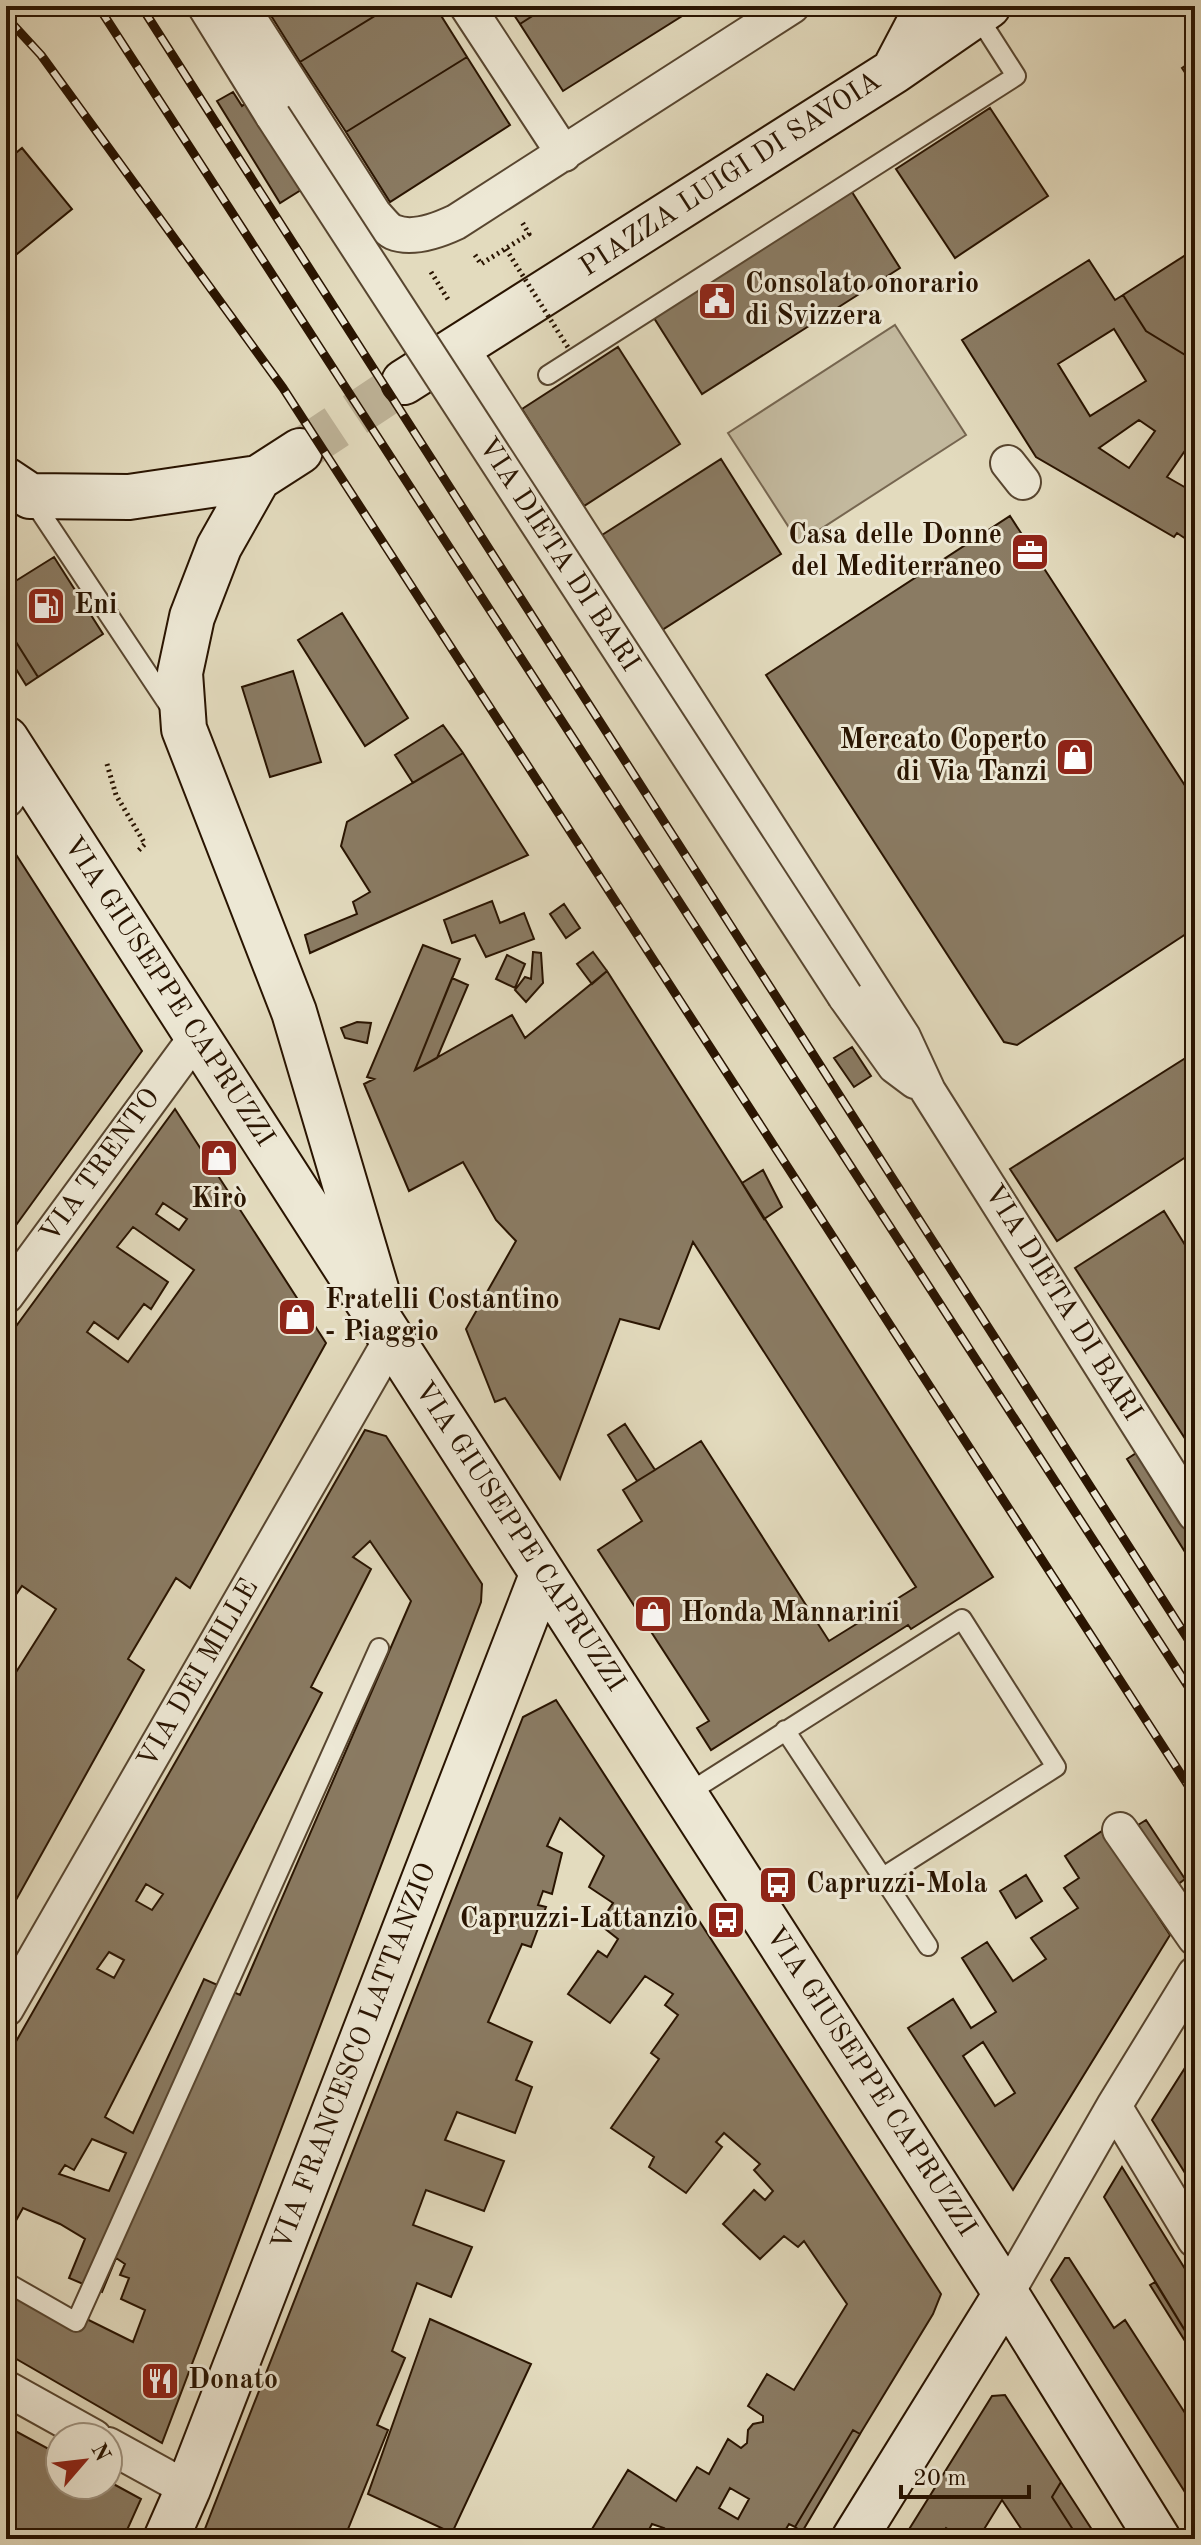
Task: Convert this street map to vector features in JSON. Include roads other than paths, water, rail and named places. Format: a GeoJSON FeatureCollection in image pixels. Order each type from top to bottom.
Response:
{"type":"FeatureCollection","features":[{"type":"Feature","properties":{"kind":"main road","name":"PIAZZA LUIGI DI SAVOIA"},"geometry":{"type":"LineString","coordinates":[[894,71],[928,6]]}},
{"type":"Feature","properties":{"kind":"main road","name":"PIAZZA LUIGI DI SAVOIA"},"geometry":{"type":"LineString","coordinates":[[404,382],[894,71],[976,9]]}},
{"type":"Feature","properties":{"kind":"main road"},"geometry":{"type":"LineString","coordinates":[[18,488],[129,497],[258,478],[300,451]]}},
{"type":"Feature","properties":{"kind":"main road"},"geometry":{"type":"LineString","coordinates":[[258,478],[219,547],[192,617],[180,673],[184,729],[294,1012],[391,1340]]}},
{"type":"Feature","properties":{"kind":"main road","name":"VIA GIUSEPPE CAPRUZZI"},"geometry":{"type":"LineString","coordinates":[[13,770],[197,1036],[1006,2294],[1158,2539]]}},
{"type":"Feature","properties":{"kind":"main road","name":"VIA FRANCESCO LATTANZIO"},"geometry":{"type":"LineString","coordinates":[[166,2539],[542,1575]]}},
{"type":"Feature","properties":{"kind":"main road"},"geometry":{"type":"LineString","coordinates":[[854,2539],[1006,2294]]}},
{"type":"Feature","properties":{"kind":"street","name":"VIA DIETA DI BARI"},"geometry":{"type":"LineString","coordinates":[[205,6],[273,116],[845,996],[895,1066],[928,1091]]}},
{"type":"Feature","properties":{"kind":"street"},"geometry":{"type":"LineString","coordinates":[[241,6],[374,214],[392,232],[435,231],[456,222],[792,6]]}},
{"type":"Feature","properties":{"kind":"street"},"geometry":{"type":"LineString","coordinates":[[467,6],[564,154]]}},
{"type":"Feature","properties":{"kind":"street","name":"VIA DIETA DI BARI"},"geometry":{"type":"LineString","coordinates":[[460,346],[903,1037],[928,1091],[1195,1514]]}},
{"type":"Feature","properties":{"kind":"street","name":"VIA TRENTO"},"geometry":{"type":"LineString","coordinates":[[6,1296],[197,1036]]}},
{"type":"Feature","properties":{"kind":"street","name":"VIA DEI MILLE"},"geometry":{"type":"LineString","coordinates":[[6,2009],[391,1340]]}},
{"type":"Feature","properties":{"kind":"street"},"geometry":{"type":"LineString","coordinates":[[1130,1837],[1195,1938]]}},
{"type":"Feature","properties":{"kind":"street"},"geometry":{"type":"LineString","coordinates":[[1006,2294],[1114,2106],[1190,1997]]}},
{"type":"Feature","properties":{"kind":"street"},"geometry":{"type":"LineString","coordinates":[[1114,2106],[1195,2240]]}},
{"type":"Feature","properties":{"kind":"street"},"geometry":{"type":"LineString","coordinates":[[6,2388],[65,2421]]}},
{"type":"Feature","properties":{"kind":"street"},"geometry":{"type":"LineString","coordinates":[[124,2454],[188,2489]]}},
{"type":"Feature","properties":{"kind":"lane"},"geometry":{"type":"LineString","coordinates":[[548,375],[1016,76],[976,9]]}},
{"type":"Feature","properties":{"kind":"lane"},"geometry":{"type":"LineString","coordinates":[[18,488],[184,729]]}},
{"type":"Feature","properties":{"kind":"lane"},"geometry":{"type":"LineString","coordinates":[[685,1795],[962,1619],[1056,1767],[883,1877]]}},
{"type":"Feature","properties":{"kind":"lane"},"geometry":{"type":"LineString","coordinates":[[6,2282],[76,2322],[379,1648]]}},
{"type":"Feature","properties":{"kind":"lane"},"geometry":{"type":"LineString","coordinates":[[785,1730],[928,1946]]}},
{"type":"Feature","properties":{"kind":"tunnel"},"geometry":{"type":"LineString","coordinates":[[300,451],[404,382]]}},
{"type":"Feature","properties":{"kind":"railway"},"geometry":{"type":"LineString","coordinates":[[98,6],[1195,1697]]}},
{"type":"Feature","properties":{"kind":"railway"},"geometry":{"type":"LineString","coordinates":[[141,6],[1195,1650]]}},
{"type":"Feature","properties":{"kind":"railway"},"geometry":{"type":"LineString","coordinates":[[6,17],[41,55],[283,388],[1195,1796]]}},
{"type":"Feature","properties":{"kind":"place","name":"Consolato onorario di Svizzera"},"geometry":{"type":"Point","coordinates":[717,301]}},
{"type":"Feature","properties":{"kind":"place","name":"Casa delle Donne del Mediterraneo"},"geometry":{"type":"Point","coordinates":[1030,552]}},
{"type":"Feature","properties":{"kind":"place","name":"Eni"},"geometry":{"type":"Point","coordinates":[46,606]}},
{"type":"Feature","properties":{"kind":"place","name":"Mercato Coperto di Via Tanzi"},"geometry":{"type":"Point","coordinates":[1075,757]}},
{"type":"Feature","properties":{"kind":"place","name":"Kirò"},"geometry":{"type":"Point","coordinates":[219,1158]}},
{"type":"Feature","properties":{"kind":"place","name":"Fratelli Costantino - Piaggio"},"geometry":{"type":"Point","coordinates":[297,1317]}},
{"type":"Feature","properties":{"kind":"place","name":"Honda Mannarini"},"geometry":{"type":"Point","coordinates":[653,1614]}},
{"type":"Feature","properties":{"kind":"place","name":"Capruzzi-Mola"},"geometry":{"type":"Point","coordinates":[778,1885]}},
{"type":"Feature","properties":{"kind":"place","name":"Capruzzi-Lattanzio"},"geometry":{"type":"Point","coordinates":[726,1920]}},
{"type":"Feature","properties":{"kind":"place","name":"Donato"},"geometry":{"type":"Point","coordinates":[160,2381]}}]}
